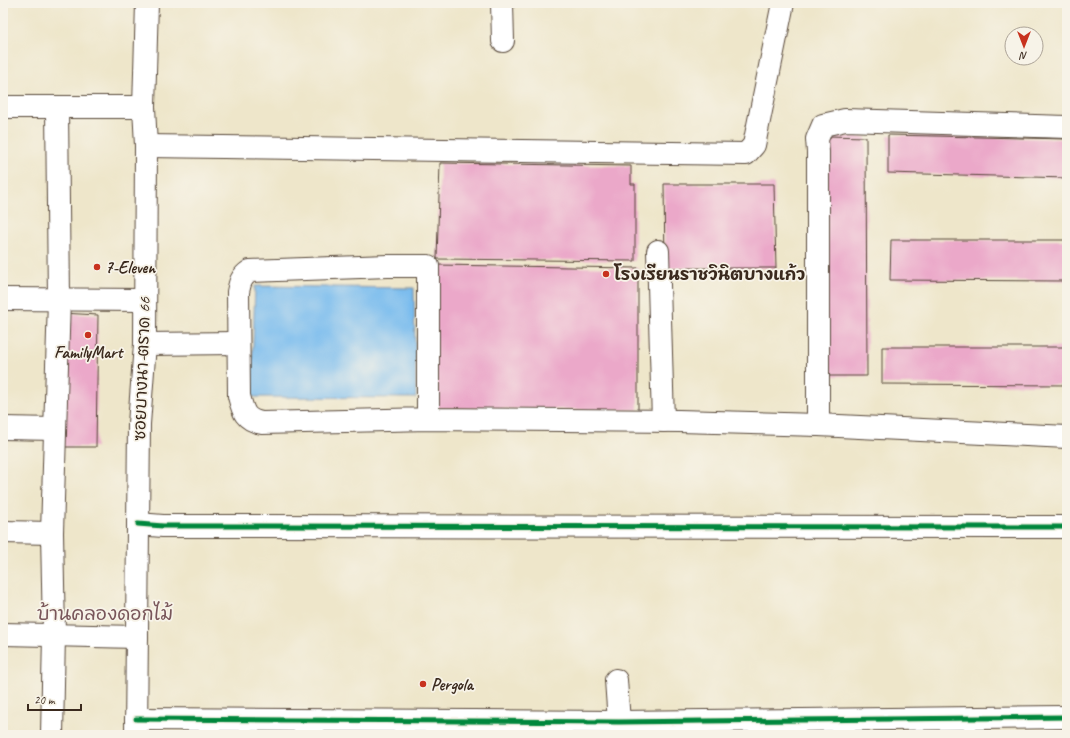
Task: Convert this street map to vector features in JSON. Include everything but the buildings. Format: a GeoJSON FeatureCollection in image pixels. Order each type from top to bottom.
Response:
{"type":"FeatureCollection","features":[{"type":"Feature","properties":{"kind":"street","name":"ซอยบางนา-ตราด 66"},"geometry":{"type":"LineString","coordinates":[[136,727],[139,424],[145,344],[146,146],[144,107],[147,3]]}},
{"type":"Feature","properties":{"kind":"street"},"geometry":{"type":"LineString","coordinates":[[502,3],[503,41]]}},
{"type":"Feature","properties":{"kind":"street"},"geometry":{"type":"LineString","coordinates":[[146,146],[746,154],[754,145],[783,3]]}},
{"type":"Feature","properties":{"kind":"street"},"geometry":{"type":"LineString","coordinates":[[3,107],[144,107]]}},
{"type":"Feature","properties":{"kind":"street"},"geometry":{"type":"LineString","coordinates":[[52,735],[54,634],[52,533],[59,299],[57,108]]}},
{"type":"Feature","properties":{"kind":"street"},"geometry":{"type":"LineString","coordinates":[[818,425],[817,139],[823,125],[845,120],[1067,127]]}},
{"type":"Feature","properties":{"kind":"street"},"geometry":{"type":"LineString","coordinates":[[658,251],[663,421]]}},
{"type":"Feature","properties":{"kind":"street"},"geometry":{"type":"LineString","coordinates":[[428,419],[428,266],[250,271],[244,275],[238,292],[239,396],[242,409],[246,416],[252,421],[262,423],[428,419],[663,421],[818,425],[1067,437]]}},
{"type":"Feature","properties":{"kind":"street"},"geometry":{"type":"LineString","coordinates":[[3,299],[145,300]]}},
{"type":"Feature","properties":{"kind":"street"},"geometry":{"type":"LineString","coordinates":[[145,344],[238,343]]}},
{"type":"Feature","properties":{"kind":"street"},"geometry":{"type":"LineString","coordinates":[[3,428],[55,429]]}},
{"type":"Feature","properties":{"kind":"street"},"geometry":{"type":"LineString","coordinates":[[138,524],[163,526],[1067,527]]}},
{"type":"Feature","properties":{"kind":"street"},"geometry":{"type":"LineString","coordinates":[[3,532],[52,533]]}},
{"type":"Feature","properties":{"kind":"street"},"geometry":{"type":"LineString","coordinates":[[3,634],[137,637]]}},
{"type":"Feature","properties":{"kind":"street"},"geometry":{"type":"LineString","coordinates":[[616,680],[619,722]]}},
{"type":"Feature","properties":{"kind":"street"},"geometry":{"type":"LineString","coordinates":[[136,727],[489,728],[619,722],[1067,717]]}},
{"type":"Feature","properties":{"kind":"water"},"geometry":{"type":"Polygon","coordinates":[[[255,286],[414,288],[416,398],[251,397],[255,286]]]}},
{"type":"Feature","properties":{"kind":"cycle path"},"geometry":{"type":"LineString","coordinates":[[138,524],[163,526],[1067,527]]}},
{"type":"Feature","properties":{"kind":"cycle path"},"geometry":{"type":"LineString","coordinates":[[136,719],[619,722],[1067,717]]}},
{"type":"Feature","properties":{"kind":"place","name":"7-Eleven"},"geometry":{"type":"Point","coordinates":[97,267]}},
{"type":"Feature","properties":{"kind":"place","name":"โรงเรียนราชวินิตบางแก้ว"},"geometry":{"type":"Point","coordinates":[606,274]}},
{"type":"Feature","properties":{"kind":"place","name":"FamilyMart"},"geometry":{"type":"Point","coordinates":[88,335]}},
{"type":"Feature","properties":{"kind":"place","name":"Pergola"},"geometry":{"type":"Point","coordinates":[423,684]}},
{"type":"Feature","properties":{"kind":"district","name":"บ้านคลองดอกไม้"},"geometry":{"type":"Point","coordinates":[105,614]}}]}
